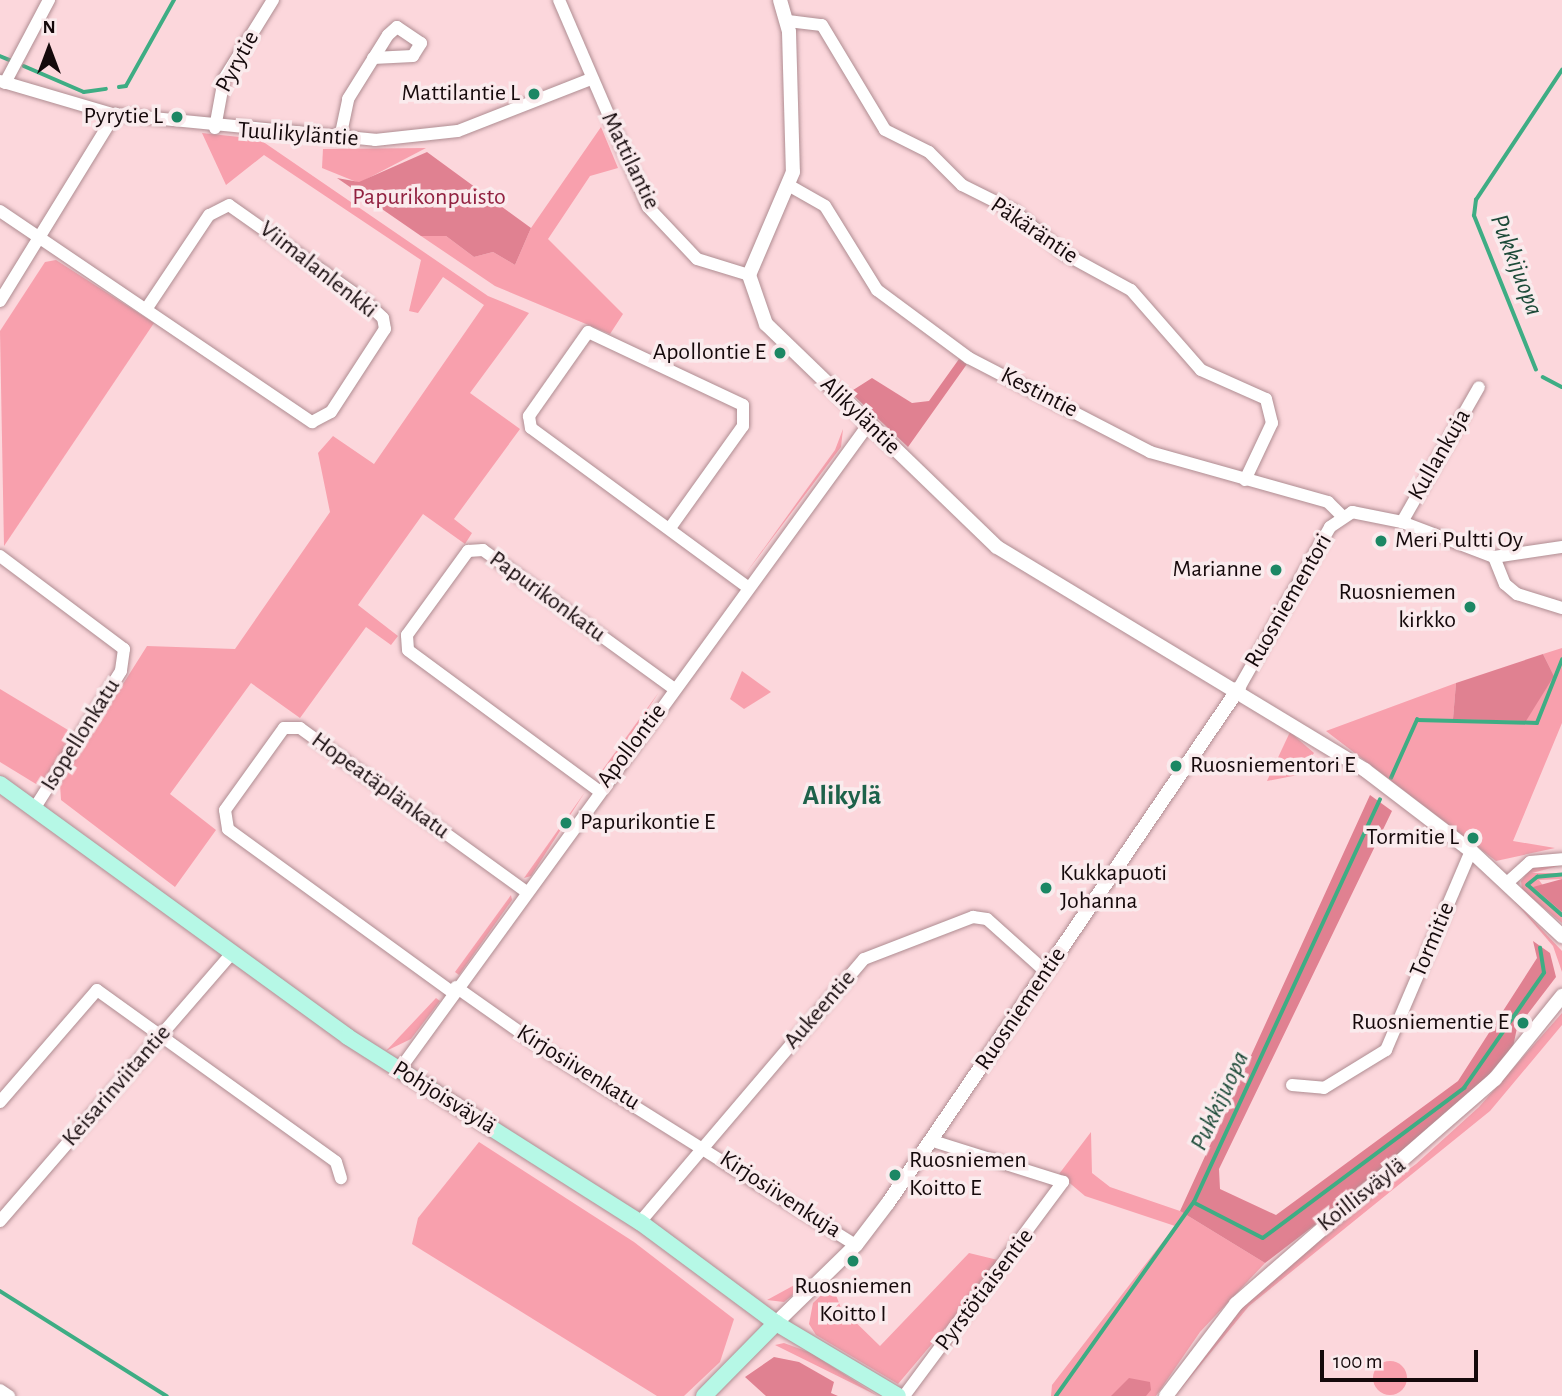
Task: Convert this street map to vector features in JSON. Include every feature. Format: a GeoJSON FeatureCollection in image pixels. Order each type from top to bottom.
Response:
{"type":"FeatureCollection","features":[{"type":"Feature","properties":{"kind":"main road","name":"Pohjoisväylä"},"geometry":{"type":"LineString","coordinates":[[0,784],[36,806],[233,952],[400,1069],[640,1222],[776,1323],[898,1396]]}},
{"type":"Feature","properties":{"kind":"main road","name":"Ruosniementie"},"geometry":{"type":"LineString","coordinates":[[704,1396],[776,1323]]}},
{"type":"Feature","properties":{"kind":"street"},"geometry":{"type":"LineString","coordinates":[[3,82],[49,0]]}},
{"type":"Feature","properties":{"kind":"street","name":"Pyrytie"},"geometry":{"type":"LineString","coordinates":[[215,128],[224,79],[274,0]]}},
{"type":"Feature","properties":{"kind":"street","name":"Mattilantie"},"geometry":{"type":"LineString","coordinates":[[559,0],[648,207],[676,242],[712,267],[749,275]]}},
{"type":"Feature","properties":{"kind":"street"},"geometry":{"type":"LineString","coordinates":[[749,275],[762,235],[790,186],[788,21],[780,0]]}},
{"type":"Feature","properties":{"kind":"street","name":"Päkäräntie"},"geometry":{"type":"LineString","coordinates":[[788,21],[822,25],[885,130],[929,152],[961,185],[1014,211],[1065,254],[1131,290],[1201,370],[1266,399],[1272,423],[1245,480]]}},
{"type":"Feature","properties":{"kind":"street"},"geometry":{"type":"LineString","coordinates":[[340,138],[348,99],[373,58]]}},
{"type":"Feature","properties":{"kind":"street","name":"Tuulikyläntie"},"geometry":{"type":"LineString","coordinates":[[3,82],[116,114],[215,128],[340,138],[458,131],[591,79]]}},
{"type":"Feature","properties":{"kind":"street"},"geometry":{"type":"LineString","coordinates":[[0,301],[116,114]]}},
{"type":"Feature","properties":{"kind":"street","name":"Kestintie"},"geometry":{"type":"LineString","coordinates":[[790,186],[825,206],[877,290],[969,358],[1150,452],[1328,502],[1343,517]]}},
{"type":"Feature","properties":{"kind":"street","name":"Viimalanlenkki"},"geometry":{"type":"LineString","coordinates":[[0,211],[312,422],[331,412],[385,329],[383,318],[365,301],[229,205],[209,215],[147,308]]}},
{"type":"Feature","properties":{"kind":"street","name":"Alikyläntie"},"geometry":{"type":"LineString","coordinates":[[749,275],[766,324],[997,547],[1239,688]]}},
{"type":"Feature","properties":{"kind":"street"},"geometry":{"type":"LineString","coordinates":[[670,528],[743,426],[741,402],[588,332],[528,416],[531,428],[749,588]]}},
{"type":"Feature","properties":{"kind":"street","name":"Kullankuja"},"geometry":{"type":"LineString","coordinates":[[1402,522],[1479,387]]}},
{"type":"Feature","properties":{"kind":"street","name":"Apollontie"},"geometry":{"type":"LineString","coordinates":[[400,1069],[525,891],[868,425]]}},
{"type":"Feature","properties":{"kind":"street"},"geometry":{"type":"LineString","coordinates":[[1343,517],[1364,511],[1494,556],[1562,547]]}},
{"type":"Feature","properties":{"kind":"street","name":"Ruosniementori"},"geometry":{"type":"LineString","coordinates":[[1239,688],[1330,527],[1343,517]]}},
{"type":"Feature","properties":{"kind":"street","name":"Papurikonkatu"},"geometry":{"type":"LineString","coordinates":[[599,791],[408,650],[407,635],[468,551],[483,550],[674,690]]}},
{"type":"Feature","properties":{"kind":"street","name":"Isopellonkatu"},"geometry":{"type":"LineString","coordinates":[[0,556],[124,649],[121,671],[36,806]]}},
{"type":"Feature","properties":{"kind":"street"},"geometry":{"type":"LineString","coordinates":[[1494,556],[1505,584],[1517,594],[1562,608]]}},
{"type":"Feature","properties":{"kind":"street"},"geometry":{"type":"LineString","coordinates":[[1239,688],[1365,769],[1471,851],[1562,936]]}},
{"type":"Feature","properties":{"kind":"street","name":"Ruosniementie"},"geometry":{"type":"LineString","coordinates":[[776,1323],[856,1245],[933,1141],[1239,688]]}},
{"type":"Feature","properties":{"kind":"street","name":"Hopeatäplänkatu"},"geometry":{"type":"LineString","coordinates":[[454,990],[228,829],[225,810],[232,800],[284,728],[300,728],[525,891]]}},
{"type":"Feature","properties":{"kind":"street","name":"Tormitie"},"geometry":{"type":"LineString","coordinates":[[1292,1085],[1324,1088],[1386,1050],[1471,851]]}},
{"type":"Feature","properties":{"kind":"street"},"geometry":{"type":"LineString","coordinates":[[1507,883],[1530,862],[1562,859]]}},
{"type":"Feature","properties":{"kind":"street","name":"Aukeentie"},"geometry":{"type":"LineString","coordinates":[[640,1222],[864,959],[973,917],[988,919],[1046,972]]}},
{"type":"Feature","properties":{"kind":"street","name":"Keisarinviitantie"},"geometry":{"type":"LineString","coordinates":[[0,1221],[233,952]]}},
{"type":"Feature","properties":{"kind":"street","name":"Kirjosiivenkatu"},"geometry":{"type":"LineString","coordinates":[[454,990],[551,1054],[703,1145]]}},
{"type":"Feature","properties":{"kind":"street"},"geometry":{"type":"LineString","coordinates":[[0,1102],[15,1093],[90,992],[110,998],[335,1162],[341,1178]]}},
{"type":"Feature","properties":{"kind":"street","name":"Koillisväylä"},"geometry":{"type":"LineString","coordinates":[[1166,1396],[1236,1304],[1496,1079],[1562,996]]}},
{"type":"Feature","properties":{"kind":"street","name":"Pyrstötiaisentie"},"geometry":{"type":"LineString","coordinates":[[904,1396],[1063,1182],[933,1141]]}},
{"type":"Feature","properties":{"kind":"street","name":"Kirjosiivenkuja"},"geometry":{"type":"LineString","coordinates":[[703,1145],[856,1245]]}},
{"type":"Feature","properties":{"kind":"street"},"geometry":{"type":"LineString","coordinates":[[0,1390],[9,1396]]}},
{"type":"Feature","properties":{"kind":"shaded area"},"geometry":{"type":"Polygon","coordinates":[[[601,127],[618,168],[590,176],[548,239],[623,314],[610,334],[495,286],[421,236],[446,236],[474,257],[493,252],[515,265],[531,228],[601,127]]]}},
{"type":"Feature","properties":{"kind":"shaded area"},"geometry":{"type":"Polygon","coordinates":[[[202,133],[259,139],[488,296],[529,313],[470,393],[520,429],[454,519],[472,533],[465,544],[423,514],[358,605],[398,636],[391,645],[366,627],[300,718],[251,683],[170,794],[216,830],[175,887],[61,800],[60,784],[147,646],[235,649],[330,512],[318,453],[333,436],[374,464],[484,305],[443,277],[418,313],[409,311],[421,260],[264,155],[226,185],[202,133]]]}},
{"type":"Feature","properties":{"kind":"shaded area"},"geometry":{"type":"Polygon","coordinates":[[[426,148],[359,183],[322,168],[323,149],[426,148]]]}},
{"type":"Feature","properties":{"kind":"shaded area"},"geometry":{"type":"Polygon","coordinates":[[[56,260],[154,323],[4,546],[0,331],[45,262],[56,260]]]}},
{"type":"Feature","properties":{"kind":"shaded area"},"geometry":{"type":"Polygon","coordinates":[[[843,429],[841,447],[746,573],[835,450],[843,429]]]}},
{"type":"Feature","properties":{"kind":"shaded area"},"geometry":{"type":"Polygon","coordinates":[[[1562,648],[1562,723],[1513,841],[1555,848],[1496,861],[1326,731],[1456,683],[1453,719],[1554,676],[1543,654],[1562,648]]]}},
{"type":"Feature","properties":{"kind":"shaded area"},"geometry":{"type":"Polygon","coordinates":[[[742,671],[771,692],[744,709],[730,699],[742,671]]]}},
{"type":"Feature","properties":{"kind":"shaded area"},"geometry":{"type":"Polygon","coordinates":[[[0,689],[73,733],[47,780],[36,784],[0,762],[0,689]]]}},
{"type":"Feature","properties":{"kind":"shaded area"},"geometry":{"type":"Polygon","coordinates":[[[659,692],[605,774],[598,776],[659,692]]]}},
{"type":"Feature","properties":{"kind":"shaded area"},"geometry":{"type":"Polygon","coordinates":[[[1290,732],[1314,753],[1298,775],[1267,781],[1290,732]]]}},
{"type":"Feature","properties":{"kind":"shaded area"},"geometry":{"type":"Polygon","coordinates":[[[585,792],[531,876],[524,878],[585,792]]]}},
{"type":"Feature","properties":{"kind":"shaded area"},"geometry":{"type":"Polygon","coordinates":[[[1562,865],[1532,873],[1562,873],[1562,879],[1539,880],[1562,912],[1562,923],[1522,890],[1521,881],[1531,868],[1562,865]]]}},
{"type":"Feature","properties":{"kind":"shaded area"},"geometry":{"type":"Polygon","coordinates":[[[511,895],[512,900],[459,975],[455,972],[511,895]]]}},
{"type":"Feature","properties":{"kind":"shaded area"},"geometry":{"type":"Polygon","coordinates":[[[1511,897],[1562,951],[1562,972],[1553,946],[1511,897]]]}},
{"type":"Feature","properties":{"kind":"shaded area"},"geometry":{"type":"Polygon","coordinates":[[[436,998],[440,1001],[411,1039],[386,1051],[436,998]]]}},
{"type":"Feature","properties":{"kind":"shaded area"},"geometry":{"type":"Polygon","coordinates":[[[1562,1013],[1562,1025],[1490,1111],[1249,1306],[1175,1396],[1241,1305],[1307,1245],[1416,1164],[1479,1107],[1562,1013]]]}},
{"type":"Feature","properties":{"kind":"shaded area"},"geometry":{"type":"Polygon","coordinates":[[[1091,1132],[1092,1173],[1110,1187],[1180,1211],[1265,1263],[1200,1332],[1156,1396],[1051,1396],[1052,1385],[1175,1226],[1085,1196],[1059,1174],[1091,1132]]]}},
{"type":"Feature","properties":{"kind":"shaded area"},"geometry":{"type":"Polygon","coordinates":[[[479,1142],[634,1242],[734,1319],[720,1362],[684,1396],[657,1396],[412,1244],[418,1218],[479,1142]]]}},
{"type":"Feature","properties":{"kind":"shaded area"},"geometry":{"type":"Polygon","coordinates":[[[969,1253],[1002,1261],[898,1384],[816,1335],[809,1324],[813,1303],[832,1285],[841,1308],[880,1346],[969,1253]]]}},
{"type":"Feature","properties":{"kind":"shaded area"},"geometry":{"type":"Polygon","coordinates":[[[812,1280],[784,1302],[767,1300],[800,1282],[812,1280]]]}},
{"type":"Feature","properties":{"kind":"shaded area"},"geometry":{"type":"Polygon","coordinates":[[[784,1343],[811,1353],[878,1396],[775,1345],[784,1343]]]}},
{"type":"Feature","properties":{"kind":"shaded area"},"geometry":{"type":"Polygon","coordinates":[[[1390,1361],[1402,1366],[1407,1378],[1402,1390],[1390,1395],[1378,1390],[1373,1378],[1378,1366],[1390,1361]]]}},
{"type":"Feature","properties":{"kind":"green space","name":"Papurikonpuisto"},"geometry":{"type":"Polygon","coordinates":[[[427,152],[531,228],[515,265],[493,252],[474,257],[446,236],[421,236],[337,178],[359,182],[427,152]]]}},
{"type":"Feature","properties":{"kind":"green space"},"geometry":{"type":"Polygon","coordinates":[[[959,359],[967,364],[908,447],[850,392],[872,378],[912,403],[929,401],[959,359]]]}},
{"type":"Feature","properties":{"kind":"green space"},"geometry":{"type":"Polygon","coordinates":[[[1543,654],[1554,676],[1526,721],[1453,719],[1456,683],[1543,654]]]}},
{"type":"Feature","properties":{"kind":"green space"},"geometry":{"type":"Polygon","coordinates":[[[1370,795],[1392,811],[1219,1169],[1220,1189],[1276,1215],[1458,1081],[1537,958],[1533,941],[1550,953],[1556,977],[1517,1028],[1513,1047],[1465,1101],[1388,1169],[1265,1263],[1180,1211],[1370,795]]]}},
{"type":"Feature","properties":{"kind":"green space"},"geometry":{"type":"Polygon","coordinates":[[[1562,879],[1562,912],[1533,887],[1562,879]]]}},
{"type":"Feature","properties":{"kind":"green space"},"geometry":{"type":"Polygon","coordinates":[[[774,1357],[799,1362],[834,1382],[831,1393],[838,1396],[766,1396],[745,1377],[774,1357]]]}},
{"type":"Feature","properties":{"kind":"green space"},"geometry":{"type":"Polygon","coordinates":[[[1129,1378],[1150,1382],[1151,1390],[1146,1396],[1111,1396],[1129,1378]]]}},
{"type":"Feature","properties":{"kind":"waterway"},"geometry":{"type":"LineString","coordinates":[[119,87],[126,86],[174,0]]}},
{"type":"Feature","properties":{"kind":"waterway"},"geometry":{"type":"LineString","coordinates":[[0,56],[10,60]]}},
{"type":"Feature","properties":{"kind":"waterway"},"geometry":{"type":"LineString","coordinates":[[24,66],[84,92],[106,89]]}},
{"type":"Feature","properties":{"kind":"waterway","name":"Pukkijuopa"},"geometry":{"type":"LineString","coordinates":[[1536,370],[1474,216],[1476,200],[1562,70]]}},
{"type":"Feature","properties":{"kind":"waterway","name":"Pukkijuopa"},"geometry":{"type":"LineString","coordinates":[[1543,377],[1562,387]]}},
{"type":"Feature","properties":{"kind":"waterway","name":"Pukkijuopa"},"geometry":{"type":"LineString","coordinates":[[1391,778],[1417,720],[1537,723],[1562,660]]}},
{"type":"Feature","properties":{"kind":"waterway","name":"Pukkijuopa"},"geometry":{"type":"LineString","coordinates":[[1056,1396],[1194,1202],[1380,800]]}},
{"type":"Feature","properties":{"kind":"waterway"},"geometry":{"type":"LineString","coordinates":[[1562,875],[1538,877],[1528,885],[1562,915]]}},
{"type":"Feature","properties":{"kind":"waterway"},"geometry":{"type":"LineString","coordinates":[[1195,1203],[1263,1238],[1464,1088],[1544,973],[1540,948]]}},
{"type":"Feature","properties":{"kind":"waterway"},"geometry":{"type":"LineString","coordinates":[[0,1291],[167,1396]]}},
{"type":"Feature","properties":{"kind":"place","name":"Mattilantie L"},"geometry":{"type":"Point","coordinates":[534,94]}},
{"type":"Feature","properties":{"kind":"place","name":"Pyrytie L"},"geometry":{"type":"Point","coordinates":[177,117]}},
{"type":"Feature","properties":{"kind":"place","name":"Apollontie E"},"geometry":{"type":"Point","coordinates":[780,353]}},
{"type":"Feature","properties":{"kind":"place","name":"Meri Pultti Oy"},"geometry":{"type":"Point","coordinates":[1381,541]}},
{"type":"Feature","properties":{"kind":"place","name":"Marianne"},"geometry":{"type":"Point","coordinates":[1276,570]}},
{"type":"Feature","properties":{"kind":"place","name":"Ruosniemen kirkko"},"geometry":{"type":"Point","coordinates":[1470,607]}},
{"type":"Feature","properties":{"kind":"place","name":"Ruosniementori E"},"geometry":{"type":"Point","coordinates":[1176,766]}},
{"type":"Feature","properties":{"kind":"place","name":"Papurikontie E"},"geometry":{"type":"Point","coordinates":[566,823]}},
{"type":"Feature","properties":{"kind":"place","name":"Tormitie L"},"geometry":{"type":"Point","coordinates":[1473,838]}},
{"type":"Feature","properties":{"kind":"place","name":"Kukkapuoti Johanna"},"geometry":{"type":"Point","coordinates":[1046,888]}},
{"type":"Feature","properties":{"kind":"place","name":"Ruosniementie E"},"geometry":{"type":"Point","coordinates":[1523,1023]}},
{"type":"Feature","properties":{"kind":"place","name":"Ruosniemen Koitto E"},"geometry":{"type":"Point","coordinates":[895,1175]}},
{"type":"Feature","properties":{"kind":"place","name":"Ruosniemen Koitto I"},"geometry":{"type":"Point","coordinates":[853,1261]}},
{"type":"Feature","properties":{"kind":"district","name":"Alikylä"},"geometry":{"type":"Point","coordinates":[842,796]}}]}
